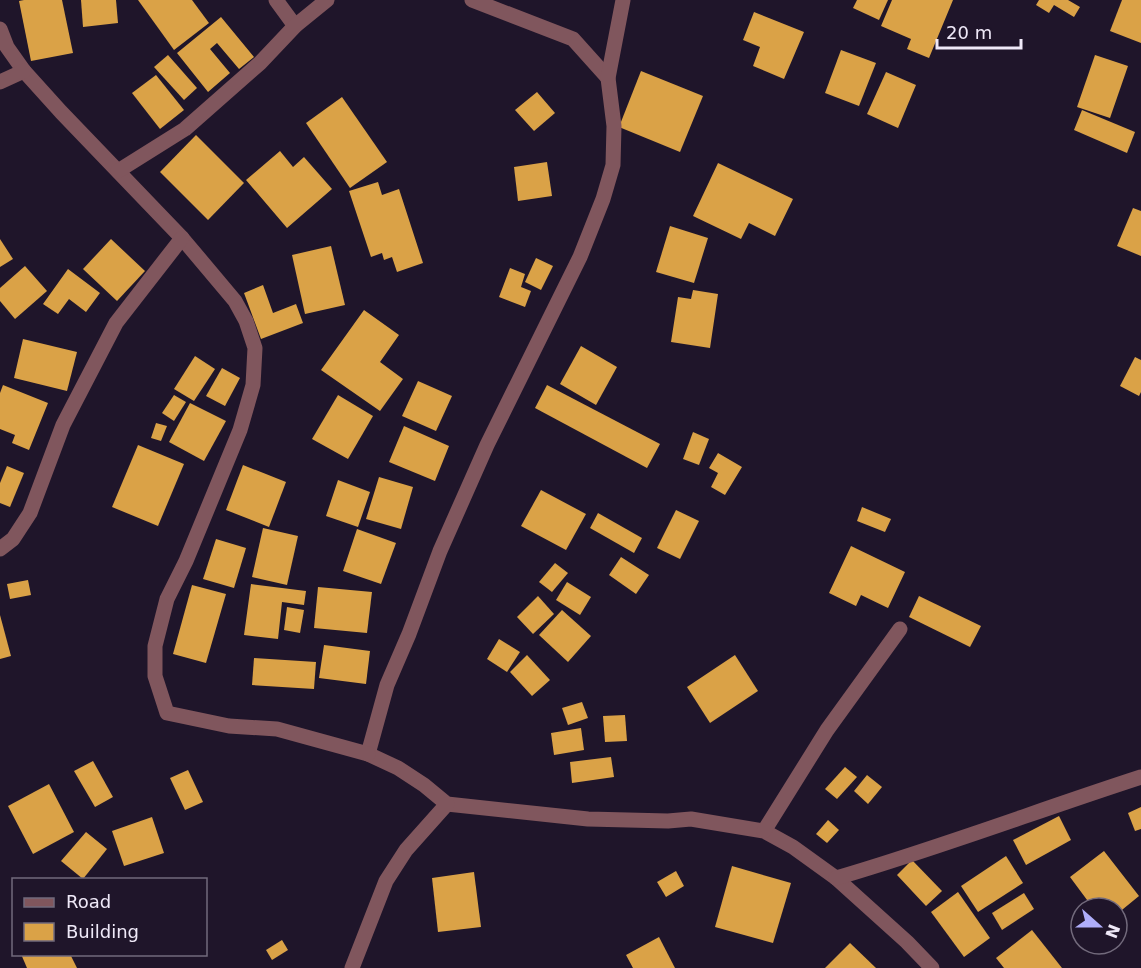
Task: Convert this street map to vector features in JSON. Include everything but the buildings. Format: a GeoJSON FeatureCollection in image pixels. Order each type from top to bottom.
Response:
{"type":"FeatureCollection","features":[{"type":"Feature","properties":{"kind":"street"},"geometry":{"type":"LineString","coordinates":[[276,0],[295,26]]}},
{"type":"Feature","properties":{"kind":"street"},"geometry":{"type":"LineString","coordinates":[[118,171],[185,129],[260,63],[295,26],[327,0]]}},
{"type":"Feature","properties":{"kind":"street"},"geometry":{"type":"LineString","coordinates":[[471,0],[516,15],[573,39],[608,78]]}},
{"type":"Feature","properties":{"kind":"street"},"geometry":{"type":"LineString","coordinates":[[368,754],[387,685],[440,551],[487,446],[580,256],[603,198],[614,165],[614,126],[608,78],[623,0]]}},
{"type":"Feature","properties":{"kind":"street"},"geometry":{"type":"LineString","coordinates":[[0,29],[7,47],[24,70],[182,238],[235,301],[246,321],[255,348],[253,385],[240,430],[186,561],[167,599],[155,646],[155,676],[167,713],[229,726],[277,729],[368,754],[398,768],[447,804],[588,819],[668,821],[692,819],[764,831],[793,847],[836,878],[907,942],[932,968]]}},
{"type":"Feature","properties":{"kind":"street"},"geometry":{"type":"LineString","coordinates":[[0,82],[24,70]]}},
{"type":"Feature","properties":{"kind":"street"},"geometry":{"type":"LineString","coordinates":[[0,549],[13,539],[30,513],[63,425],[116,323],[182,238]]}},
{"type":"Feature","properties":{"kind":"street"},"geometry":{"type":"LineString","coordinates":[[764,831],[827,730],[900,629]]}},
{"type":"Feature","properties":{"kind":"street"},"geometry":{"type":"LineString","coordinates":[[836,878],[899,860],[1017,817],[1141,777]]}},
{"type":"Feature","properties":{"kind":"street"},"geometry":{"type":"LineString","coordinates":[[352,968],[386,880],[406,850],[447,804]]}}]}
